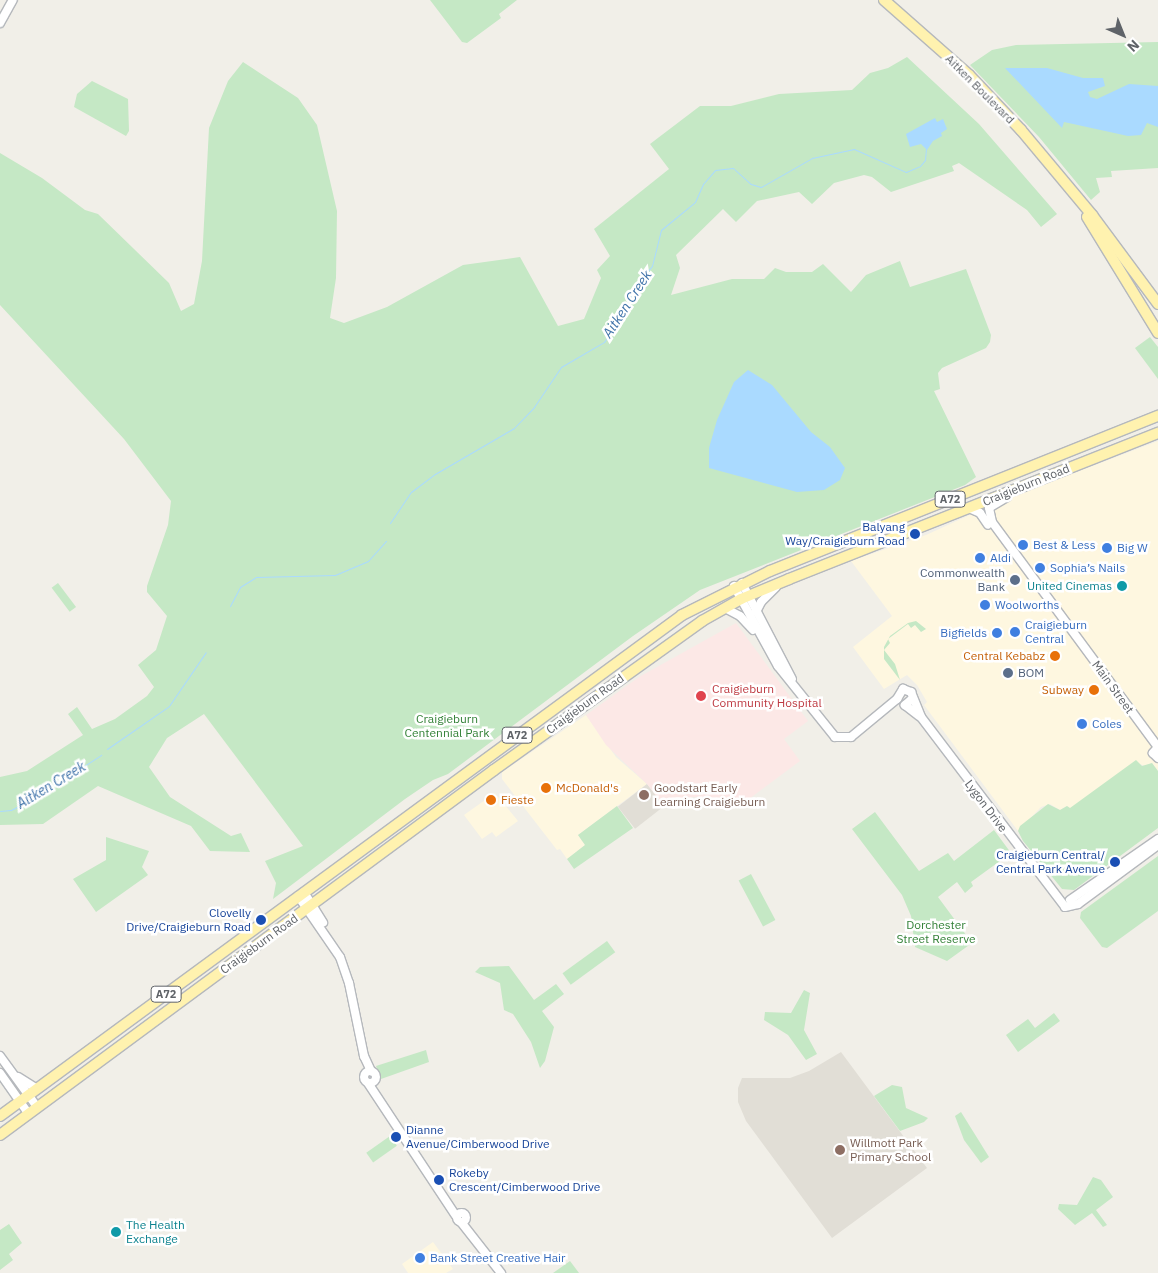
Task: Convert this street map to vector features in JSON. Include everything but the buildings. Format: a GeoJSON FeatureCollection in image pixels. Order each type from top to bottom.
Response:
{"type":"FeatureCollection","features":[{"type":"Feature","properties":{"kind":"main road","name":"Aitken Boulevard"},"geometry":{"type":"LineString","coordinates":[[884,0],[969,75],[1069,186],[1158,304]]}},
{"type":"Feature","properties":{"kind":"main road","name":"Aitken Boulevard"},"geometry":{"type":"LineString","coordinates":[[1069,186],[1158,333]]}},
{"type":"Feature","properties":{"kind":"main road","name":"Craigieburn Road"},"geometry":{"type":"LineString","coordinates":[[0,1116],[660,630],[738,585],[1158,416]]}},
{"type":"Feature","properties":{"kind":"main road","name":"Craigieburn Road"},"geometry":{"type":"LineString","coordinates":[[0,1135],[683,633],[724,608],[789,579],[1158,433]]}},
{"type":"Feature","properties":{"kind":"street"},"geometry":{"type":"LineString","coordinates":[[0,23],[13,0]]}},
{"type":"Feature","properties":{"kind":"street","name":"Main Street"},"geometry":{"type":"LineString","coordinates":[[1046,478],[991,506],[988,511],[990,520],[1157,748]]}},
{"type":"Feature","properties":{"kind":"street","name":"Main Street"},"geometry":{"type":"LineString","coordinates":[[969,508],[982,515],[1157,748]]}},
{"type":"Feature","properties":{"kind":"street"},"geometry":{"type":"LineString","coordinates":[[756,612],[768,594],[789,579]]}},
{"type":"Feature","properties":{"kind":"street"},"geometry":{"type":"LineString","coordinates":[[738,585],[778,666]]}},
{"type":"Feature","properties":{"kind":"street"},"geometry":{"type":"LineString","coordinates":[[744,598],[756,612],[800,693]]}},
{"type":"Feature","properties":{"kind":"street"},"geometry":{"type":"LineString","coordinates":[[724,608],[750,625],[778,666],[826,728],[839,738],[851,737],[882,713],[913,698],[911,692],[903,689],[901,703]]}},
{"type":"Feature","properties":{"kind":"street","name":"Lygon Drive"},"geometry":{"type":"LineString","coordinates":[[913,698],[921,717],[1052,894]]}},
{"type":"Feature","properties":{"kind":"street","name":"Lygon Drive"},"geometry":{"type":"LineString","coordinates":[[901,703],[921,717]]}},
{"type":"Feature","properties":{"kind":"street"},"geometry":{"type":"LineString","coordinates":[[1157,748],[1158,758]]}},
{"type":"Feature","properties":{"kind":"street"},"geometry":{"type":"LineString","coordinates":[[1052,894],[1068,900],[1158,838]]}},
{"type":"Feature","properties":{"kind":"street"},"geometry":{"type":"LineString","coordinates":[[1052,894],[1065,907],[1074,907],[1158,845]]}},
{"type":"Feature","properties":{"kind":"street"},"geometry":{"type":"LineString","coordinates":[[301,894],[332,942],[349,983],[368,1072],[368,1083],[380,1099],[404,1141],[501,1273]]}},
{"type":"Feature","properties":{"kind":"street"},"geometry":{"type":"LineString","coordinates":[[0,1056],[2,1070],[20,1102],[33,1110]]}},
{"type":"Feature","properties":{"kind":"street"},"geometry":{"type":"LineString","coordinates":[[2,1070],[33,1092],[33,1110]]}},
{"type":"Feature","properties":{"kind":"street"},"geometry":{"type":"LineString","coordinates":[[368,1072],[376,1078],[380,1099]]}},
{"type":"Feature","properties":{"kind":"street"},"geometry":{"type":"LineString","coordinates":[[368,1083],[376,1078]]}},
{"type":"Feature","properties":{"kind":"shaded area","name":"Craigieburn Central"},"geometry":{"type":"Polygon","coordinates":[[[1158,441],[1158,771],[1152,763],[1145,766],[1140,764],[1070,809],[1067,806],[1060,810],[1050,804],[1041,807],[1018,831],[924,705],[927,702],[917,685],[907,675],[884,689],[853,647],[892,616],[851,561],[926,535],[996,503],[1158,441]]]}},
{"type":"Feature","properties":{"kind":"shaded area","name":"Craigieburn Community Hospital"},"geometry":{"type":"Polygon","coordinates":[[[736,623],[808,721],[784,739],[800,761],[749,799],[692,797],[664,806],[647,784],[606,745],[586,715],[639,677],[736,623]]]}},
{"type":"Feature","properties":{"kind":"shaded area"},"geometry":{"type":"Polygon","coordinates":[[[586,715],[616,757],[647,784],[578,835],[585,845],[567,859],[560,849],[557,850],[502,779],[502,772],[586,715]]]}},
{"type":"Feature","properties":{"kind":"shaded area","name":"Goodstart Early Learning Craigieburn"},"geometry":{"type":"Polygon","coordinates":[[[647,784],[664,806],[635,829],[618,807],[647,784]]]}},
{"type":"Feature","properties":{"kind":"shaded area"},"geometry":{"type":"Polygon","coordinates":[[[495,793],[518,821],[496,837],[492,832],[482,839],[464,815],[495,793]]]}},
{"type":"Feature","properties":{"kind":"shaded area","name":"Willmott Park Primary School"},"geometry":{"type":"Polygon","coordinates":[[[841,1052],[927,1168],[832,1238],[746,1121],[738,1102],[738,1088],[742,1078],[790,1078],[809,1071],[841,1052]]]}},
{"type":"Feature","properties":{"kind":"shaded area"},"geometry":{"type":"Polygon","coordinates":[[[433,1242],[453,1269],[446,1273],[408,1273],[402,1264],[433,1242]]]}},
{"type":"Feature","properties":{"kind":"green space"},"geometry":{"type":"Polygon","coordinates":[[[430,0],[517,0],[499,14],[501,18],[467,43],[462,42],[430,0]]]}},
{"type":"Feature","properties":{"kind":"green space"},"geometry":{"type":"Polygon","coordinates":[[[1158,42],[1158,168],[1111,171],[1112,177],[1096,178],[1100,192],[1091,200],[1039,137],[970,65],[992,50],[1016,45],[1158,42]]]}},
{"type":"Feature","properties":{"kind":"green space","name":"Craigieburn Centennial Park"},"geometry":{"type":"Polygon","coordinates":[[[907,57],[979,124],[1057,214],[1041,227],[1027,210],[959,163],[952,166],[954,171],[891,192],[872,177],[864,175],[834,183],[812,204],[799,192],[757,201],[736,222],[723,209],[676,255],[680,268],[671,295],[732,279],[764,279],[775,268],[786,272],[812,272],[823,264],[851,292],[866,275],[900,261],[910,287],[966,269],[991,335],[990,342],[986,348],[942,368],[938,373],[940,389],[934,391],[976,477],[965,485],[700,590],[633,636],[448,774],[433,780],[405,799],[273,899],[276,883],[265,861],[303,846],[204,714],[167,738],[149,767],[170,797],[231,836],[241,833],[250,852],[210,851],[191,826],[98,786],[43,824],[0,825],[0,777],[27,771],[83,735],[68,714],[77,707],[92,729],[115,719],[147,696],[154,687],[138,665],[156,650],[167,616],[147,592],[147,586],[168,525],[171,501],[124,439],[0,305],[0,153],[42,178],[85,210],[98,214],[169,283],[181,311],[194,304],[202,261],[209,128],[228,81],[243,62],[298,98],[317,125],[337,211],[336,278],[330,318],[344,323],[387,307],[463,265],[520,257],[558,326],[584,319],[601,278],[597,270],[610,256],[594,229],[669,169],[650,144],[700,106],[731,106],[779,94],[852,90],[870,73],[888,68],[907,57]]]}},
{"type":"Feature","properties":{"kind":"green space"},"geometry":{"type":"Polygon","coordinates":[[[92,81],[128,99],[129,131],[126,136],[74,107],[77,94],[92,81]]]}},
{"type":"Feature","properties":{"kind":"green space"},"geometry":{"type":"Polygon","coordinates":[[[1150,337],[1158,347],[1158,379],[1135,348],[1150,337]]]}},
{"type":"Feature","properties":{"kind":"green space"},"geometry":{"type":"Polygon","coordinates":[[[58,583],[76,607],[70,612],[52,588],[58,583]]]}},
{"type":"Feature","properties":{"kind":"green space"},"geometry":{"type":"Polygon","coordinates":[[[916,621],[926,629],[921,632],[915,625],[911,628],[908,624],[889,639],[890,636],[908,623],[916,621]]]}},
{"type":"Feature","properties":{"kind":"green space"},"geometry":{"type":"Polygon","coordinates":[[[888,639],[890,643],[884,650],[884,647],[888,639]]]}},
{"type":"Feature","properties":{"kind":"green space"},"geometry":{"type":"Polygon","coordinates":[[[884,650],[895,664],[900,680],[884,659],[884,650]]]}},
{"type":"Feature","properties":{"kind":"green space"},"geometry":{"type":"Polygon","coordinates":[[[1136,760],[1142,766],[1152,763],[1158,771],[1158,828],[1074,890],[1062,889],[1023,841],[1018,831],[1020,826],[1048,804],[1060,810],[1067,806],[1070,808],[1136,760]]]}},
{"type":"Feature","properties":{"kind":"green space"},"geometry":{"type":"Polygon","coordinates":[[[617,806],[633,828],[574,869],[567,859],[585,845],[578,835],[617,806]]]}},
{"type":"Feature","properties":{"kind":"green space","name":"Dorchester Street Reserve"},"geometry":{"type":"Polygon","coordinates":[[[875,812],[919,871],[948,853],[954,861],[994,830],[1011,853],[971,882],[973,886],[965,893],[957,882],[938,897],[972,943],[947,961],[915,947],[911,916],[902,895],[852,829],[875,812]]]}},
{"type":"Feature","properties":{"kind":"green space"},"geometry":{"type":"Polygon","coordinates":[[[106,837],[149,851],[142,867],[148,875],[96,912],[73,879],[106,860],[106,837]]]}},
{"type":"Feature","properties":{"kind":"green space"},"geometry":{"type":"Polygon","coordinates":[[[1158,856],[1158,911],[1107,948],[1102,947],[1080,918],[1081,912],[1158,856]]]}},
{"type":"Feature","properties":{"kind":"green space"},"geometry":{"type":"Polygon","coordinates":[[[751,874],[775,920],[763,926],[739,881],[751,874]]]}},
{"type":"Feature","properties":{"kind":"green space"},"geometry":{"type":"Polygon","coordinates":[[[607,941],[615,952],[571,985],[563,973],[607,941]]]}},
{"type":"Feature","properties":{"kind":"green space"},"geometry":{"type":"Polygon","coordinates":[[[509,966],[534,1000],[556,984],[564,994],[542,1011],[554,1027],[545,1061],[540,1068],[531,1042],[513,1014],[504,1010],[500,983],[475,972],[480,967],[509,966]]]}},
{"type":"Feature","properties":{"kind":"green space"},"geometry":{"type":"Polygon","coordinates":[[[804,990],[810,993],[804,1030],[817,1054],[806,1060],[788,1035],[764,1020],[765,1012],[791,1013],[804,990]]]}},
{"type":"Feature","properties":{"kind":"green space"},"geometry":{"type":"Polygon","coordinates":[[[1054,1013],[1060,1021],[1018,1052],[1006,1035],[1028,1019],[1035,1028],[1054,1013]]]}},
{"type":"Feature","properties":{"kind":"green space"},"geometry":{"type":"Polygon","coordinates":[[[426,1050],[429,1062],[381,1079],[376,1066],[426,1050]]]}},
{"type":"Feature","properties":{"kind":"green space"},"geometry":{"type":"Polygon","coordinates":[[[892,1085],[902,1087],[906,1108],[928,1118],[924,1122],[900,1131],[874,1096],[892,1085]]]}},
{"type":"Feature","properties":{"kind":"green space"},"geometry":{"type":"Polygon","coordinates":[[[961,1112],[989,1157],[981,1163],[964,1140],[955,1116],[961,1112]]]}},
{"type":"Feature","properties":{"kind":"green space"},"geometry":{"type":"Polygon","coordinates":[[[390,1136],[397,1146],[373,1162],[366,1153],[390,1136]]]}},
{"type":"Feature","properties":{"kind":"green space"},"geometry":{"type":"Polygon","coordinates":[[[1093,1177],[1101,1180],[1113,1197],[1096,1210],[1107,1225],[1103,1227],[1092,1213],[1075,1225],[1058,1209],[1059,1204],[1077,1205],[1093,1177]]]}},
{"type":"Feature","properties":{"kind":"green space"},"geometry":{"type":"Polygon","coordinates":[[[9,1224],[22,1243],[9,1254],[13,1260],[0,1270],[0,1230],[9,1224]]]}},
{"type":"Feature","properties":{"kind":"green space"},"geometry":{"type":"Polygon","coordinates":[[[570,1261],[579,1273],[553,1273],[570,1261]]]}},
{"type":"Feature","properties":{"kind":"water"},"geometry":{"type":"Polygon","coordinates":[[[1005,68],[1047,68],[1083,78],[1103,78],[1105,86],[1088,92],[1090,97],[1097,99],[1129,84],[1158,86],[1158,127],[1147,123],[1141,135],[1128,136],[1064,122],[1062,128],[1005,68]]]}},
{"type":"Feature","properties":{"kind":"water"},"geometry":{"type":"Polygon","coordinates":[[[935,118],[937,122],[943,119],[947,129],[941,133],[942,136],[933,141],[927,150],[921,144],[910,147],[906,134],[935,118]]]}},
{"type":"Feature","properties":{"kind":"water"},"geometry":{"type":"Polygon","coordinates":[[[748,370],[772,385],[811,432],[830,447],[845,468],[840,480],[824,490],[797,492],[709,468],[709,448],[717,420],[734,382],[748,370]]]}},
{"type":"Feature","properties":{"kind":"waterway","name":"Aitken Creek"},"geometry":{"type":"LineString","coordinates":[[390,523],[411,492],[435,474],[514,428],[534,407],[561,367],[604,342],[622,316],[636,285],[652,266],[661,230],[695,202],[703,184],[715,170],[733,168],[751,184],[761,187],[812,158],[854,149],[906,172],[920,166],[925,160],[926,149]]}},
{"type":"Feature","properties":{"kind":"waterway","name":"Aitken Creek"},"geometry":{"type":"LineString","coordinates":[[230,606],[240,587],[256,577],[335,575],[368,561],[386,541]]}},
{"type":"Feature","properties":{"kind":"waterway","name":"Aitken Creek"},"geometry":{"type":"LineString","coordinates":[[107,749],[169,706],[206,652]]}},
{"type":"Feature","properties":{"kind":"waterway","name":"Aitken Creek"},"geometry":{"type":"LineString","coordinates":[[0,811],[11,810],[35,798],[101,755]]}},
{"type":"Feature","properties":{"kind":"place","name":"Balyang Way/Craigieburn Road"},"geometry":{"type":"Point","coordinates":[915,534]}},
{"type":"Feature","properties":{"kind":"place","name":"Best & Less"},"geometry":{"type":"Point","coordinates":[1023,545]}},
{"type":"Feature","properties":{"kind":"place","name":"Big W"},"geometry":{"type":"Point","coordinates":[1107,548]}},
{"type":"Feature","properties":{"kind":"place","name":"Aldi"},"geometry":{"type":"Point","coordinates":[980,558]}},
{"type":"Feature","properties":{"kind":"place","name":"Sophia’s Nails"},"geometry":{"type":"Point","coordinates":[1040,568]}},
{"type":"Feature","properties":{"kind":"place","name":"Commonwealth Bank"},"geometry":{"type":"Point","coordinates":[1015,580]}},
{"type":"Feature","properties":{"kind":"place","name":"United Cinemas"},"geometry":{"type":"Point","coordinates":[1122,586]}},
{"type":"Feature","properties":{"kind":"place","name":"Woolworths"},"geometry":{"type":"Point","coordinates":[985,605]}},
{"type":"Feature","properties":{"kind":"place","name":"Craigieburn Central"},"geometry":{"type":"Point","coordinates":[1015,632]}},
{"type":"Feature","properties":{"kind":"place","name":"Bigfields"},"geometry":{"type":"Point","coordinates":[997,633]}},
{"type":"Feature","properties":{"kind":"place","name":"Central Kebabz"},"geometry":{"type":"Point","coordinates":[1055,656]}},
{"type":"Feature","properties":{"kind":"place","name":"BOM"},"geometry":{"type":"Point","coordinates":[1008,673]}},
{"type":"Feature","properties":{"kind":"place","name":"Subway"},"geometry":{"type":"Point","coordinates":[1094,690]}},
{"type":"Feature","properties":{"kind":"place","name":"Craigieburn Community Hospital"},"geometry":{"type":"Point","coordinates":[701,696]}},
{"type":"Feature","properties":{"kind":"place","name":"Coles"},"geometry":{"type":"Point","coordinates":[1082,724]}},
{"type":"Feature","properties":{"kind":"place","name":"McDonald's"},"geometry":{"type":"Point","coordinates":[546,788]}},
{"type":"Feature","properties":{"kind":"place","name":"Goodstart Early Learning Craigieburn"},"geometry":{"type":"Point","coordinates":[644,795]}},
{"type":"Feature","properties":{"kind":"place","name":"Fieste"},"geometry":{"type":"Point","coordinates":[491,800]}},
{"type":"Feature","properties":{"kind":"place","name":"Craigieburn Central/ Central Park Avenue"},"geometry":{"type":"Point","coordinates":[1115,862]}},
{"type":"Feature","properties":{"kind":"place","name":"Clovelly Drive/Craigieburn Road"},"geometry":{"type":"Point","coordinates":[261,920]}},
{"type":"Feature","properties":{"kind":"place","name":"Dianne Avenue/Cimberwood Drive"},"geometry":{"type":"Point","coordinates":[396,1137]}},
{"type":"Feature","properties":{"kind":"place","name":"Willmott Park Primary School"},"geometry":{"type":"Point","coordinates":[840,1150]}},
{"type":"Feature","properties":{"kind":"place","name":"Rokeby Crescent/Cimberwood Drive"},"geometry":{"type":"Point","coordinates":[439,1180]}},
{"type":"Feature","properties":{"kind":"place","name":"The Health Exchange"},"geometry":{"type":"Point","coordinates":[116,1232]}},
{"type":"Feature","properties":{"kind":"place","name":"Bank Street Creative Hair"},"geometry":{"type":"Point","coordinates":[420,1258]}}]}
